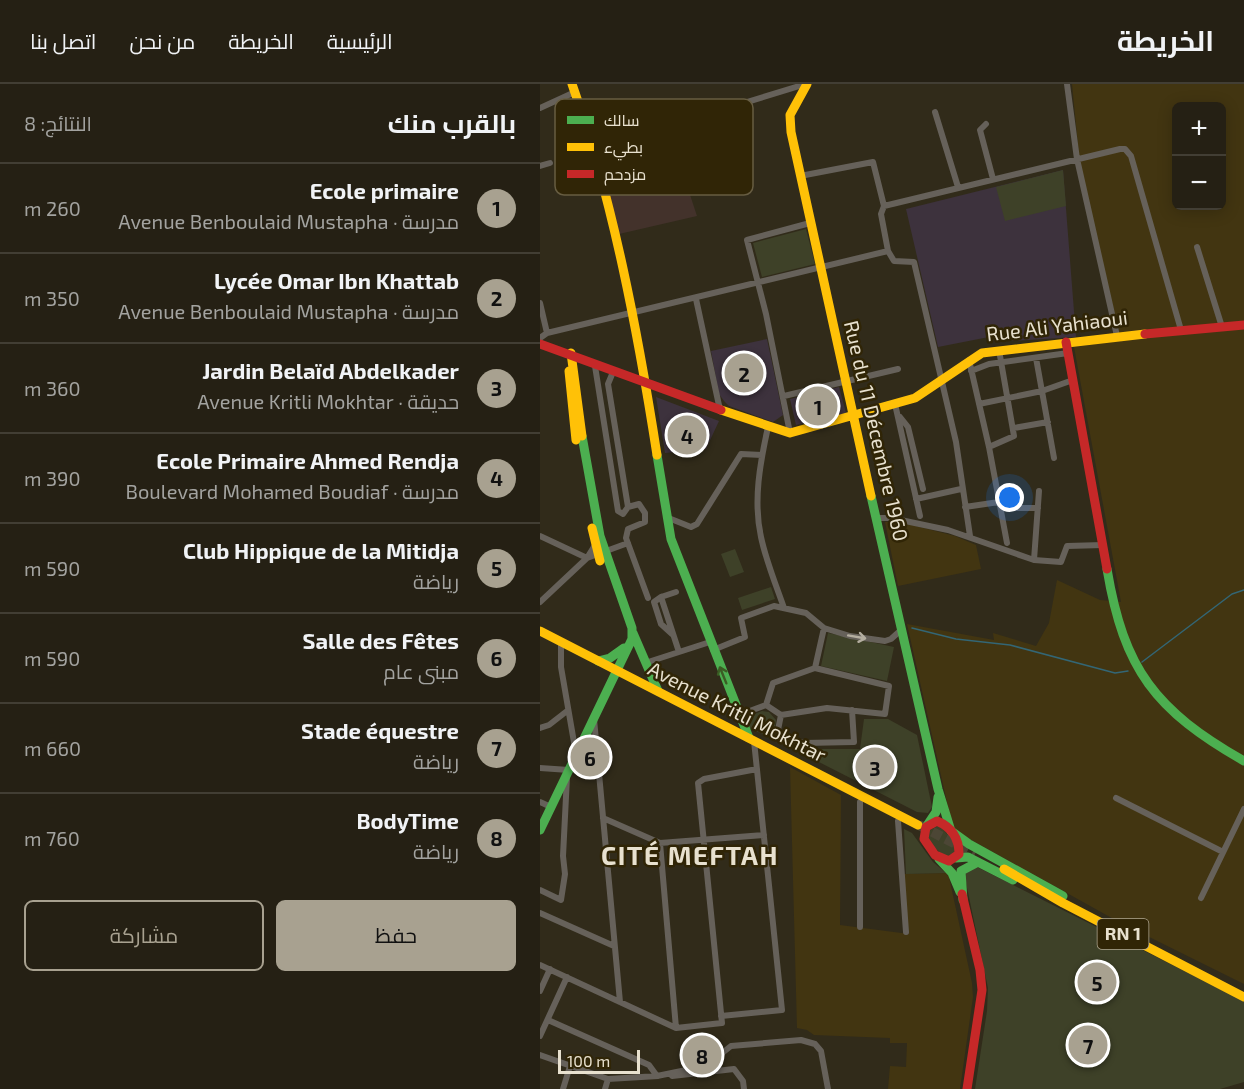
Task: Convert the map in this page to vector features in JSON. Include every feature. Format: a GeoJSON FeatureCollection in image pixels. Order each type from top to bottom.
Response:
{"type":"FeatureCollection","features":[{"type":"Feature","properties":{"kind":"main road","name":"Rue du 11 Décembre 1960"},"geometry":{"type":"LineString","coordinates":[[807,84],[796,102],[789,123],[901,630],[938,789],[951,831]]}},
{"type":"Feature","properties":{"kind":"main road"},"geometry":{"type":"LineString","coordinates":[[605,195],[646,384],[670,539],[711,646],[751,740]]}},
{"type":"Feature","properties":{"kind":"main road","name":"Rue Ali Yahiaoui"},"geometry":{"type":"LineString","coordinates":[[790,433],[855,416],[928,392],[968,360],[982,353],[1117,336],[1244,325]]}},
{"type":"Feature","properties":{"kind":"main road"},"geometry":{"type":"LineString","coordinates":[[1066,342],[1103,545],[1123,636],[1142,677],[1160,700],[1186,724],[1244,761]]}},
{"type":"Feature","properties":{"kind":"main road"},"geometry":{"type":"LineString","coordinates":[[540,344],[571,354],[595,366],[790,433]]}},
{"type":"Feature","properties":{"kind":"main road"},"geometry":{"type":"LineString","coordinates":[[540,830],[615,670],[624,648],[626,630],[599,550],[572,405],[569,368],[571,354]]}},
{"type":"Feature","properties":{"kind":"main road"},"geometry":{"type":"LineString","coordinates":[[599,550],[658,691]]}},
{"type":"Feature","properties":{"kind":"main road"},"geometry":{"type":"LineString","coordinates":[[615,670],[628,650],[632,628]]}},
{"type":"Feature","properties":{"kind":"main road","name":"Avenue Kritli Mokhtar"},"geometry":{"type":"LineString","coordinates":[[540,631],[826,777]]}},
{"type":"Feature","properties":{"kind":"main road"},"geometry":{"type":"LineString","coordinates":[[598,661],[610,658],[624,648]]}},
{"type":"Feature","properties":{"kind":"main road"},"geometry":{"type":"LineString","coordinates":[[826,777],[860,802],[898,821],[924,839],[952,873],[963,900]]}},
{"type":"Feature","properties":{"kind":"main road"},"geometry":{"type":"LineString","coordinates":[[826,777],[858,787],[926,824],[941,822],[951,831],[960,845],[956,858],[950,861],[939,858]]}},
{"type":"Feature","properties":{"kind":"main road","name":"Rue du 11 Décembre 1960"},"geometry":{"type":"LineString","coordinates":[[926,824],[938,808],[938,789]]}},
{"type":"Feature","properties":{"kind":"main road"},"geometry":{"type":"LineString","coordinates":[[924,839],[926,824]]}},
{"type":"Feature","properties":{"kind":"main road","name":"RN 1"},"geometry":{"type":"LineString","coordinates":[[951,831],[1063,899],[1244,997]]}},
{"type":"Feature","properties":{"kind":"main road"},"geometry":{"type":"LineString","coordinates":[[956,858],[963,900],[980,970],[982,990],[967,1089]]}},
{"type":"Feature","properties":{"kind":"main road","name":"RN 1"},"geometry":{"type":"LineString","coordinates":[[956,858],[976,858],[1004,869],[1244,990]]}},
{"type":"Feature","properties":{"kind":"main road"},"geometry":{"type":"LineString","coordinates":[[963,900],[961,871],[976,858]]}},
{"type":"Feature","properties":{"kind":"main road","name":"RN 1"},"geometry":{"type":"LineString","coordinates":[[976,858],[1063,899]]}},
{"type":"Feature","properties":{"kind":"street"},"geometry":{"type":"LineString","coordinates":[[753,100],[807,84]]}},
{"type":"Feature","properties":{"kind":"street"},"geometry":{"type":"LineString","coordinates":[[1067,84],[1077,159],[1117,336]]}},
{"type":"Feature","properties":{"kind":"street"},"geometry":{"type":"LineString","coordinates":[[555,99],[574,88]]}},
{"type":"Feature","properties":{"kind":"street"},"geometry":{"type":"LineString","coordinates":[[540,108],[555,99]]}},
{"type":"Feature","properties":{"kind":"street"},"geometry":{"type":"LineString","coordinates":[[936,112],[958,187]]}},
{"type":"Feature","properties":{"kind":"street"},"geometry":{"type":"LineString","coordinates":[[986,124],[980,130],[993,179]]}},
{"type":"Feature","properties":{"kind":"street"},"geometry":{"type":"LineString","coordinates":[[884,206],[1125,149],[1131,156],[1181,330]]}},
{"type":"Feature","properties":{"kind":"street"},"geometry":{"type":"LineString","coordinates":[[800,176],[873,162],[884,206],[880,214],[888,251],[894,261],[914,262],[956,442],[970,536]]}},
{"type":"Feature","properties":{"kind":"street"},"geometry":{"type":"LineString","coordinates":[[540,166],[550,163]]}},
{"type":"Feature","properties":{"kind":"street"},"geometry":{"type":"LineString","coordinates":[[790,433],[784,396],[747,240],[810,224]]}},
{"type":"Feature","properties":{"kind":"street"},"geometry":{"type":"LineString","coordinates":[[1197,246],[1222,327]]}},
{"type":"Feature","properties":{"kind":"street"},"geometry":{"type":"LineString","coordinates":[[540,338],[547,333],[888,251]]}},
{"type":"Feature","properties":{"kind":"street"},"geometry":{"type":"LineString","coordinates":[[696,299],[720,410]]}},
{"type":"Feature","properties":{"kind":"street"},"geometry":{"type":"LineString","coordinates":[[540,303],[547,333]]}},
{"type":"Feature","properties":{"kind":"street"},"geometry":{"type":"LineString","coordinates":[[989,447],[1014,436],[999,350]]}},
{"type":"Feature","properties":{"kind":"street"},"geometry":{"type":"LineString","coordinates":[[971,371],[1002,362],[1068,353]]}},
{"type":"Feature","properties":{"kind":"street"},"geometry":{"type":"LineString","coordinates":[[1036,358],[1054,458]]}},
{"type":"Feature","properties":{"kind":"street"},"geometry":{"type":"LineString","coordinates":[[968,360],[989,447],[1007,543]]}},
{"type":"Feature","properties":{"kind":"street"},"geometry":{"type":"LineString","coordinates":[[595,366],[618,511],[623,514],[628,507],[639,504],[645,513],[645,522],[628,529],[628,543],[648,598]]}},
{"type":"Feature","properties":{"kind":"street"},"geometry":{"type":"LineString","coordinates":[[784,396],[898,369]]}},
{"type":"Feature","properties":{"kind":"street"},"geometry":{"type":"LineString","coordinates":[[613,372],[608,384],[628,507]]}},
{"type":"Feature","properties":{"kind":"street"},"geometry":{"type":"LineString","coordinates":[[979,404],[1008,396],[1042,391],[1073,380]]}},
{"type":"Feature","properties":{"kind":"street"},"geometry":{"type":"LineString","coordinates":[[895,404],[900,417],[908,427],[923,489]]}},
{"type":"Feature","properties":{"kind":"street"},"geometry":{"type":"LineString","coordinates":[[900,417],[901,437],[920,516]]}},
{"type":"Feature","properties":{"kind":"street"},"geometry":{"type":"LineString","coordinates":[[1014,428],[1048,422]]}},
{"type":"Feature","properties":{"kind":"street"},"geometry":{"type":"LineString","coordinates":[[768,427],[758,484],[760,536],[784,608]]}},
{"type":"Feature","properties":{"kind":"street"},"geometry":{"type":"LineString","coordinates":[[666,517],[691,527],[697,524],[741,454],[762,455]]}},
{"type":"Feature","properties":{"kind":"street"},"geometry":{"type":"LineString","coordinates":[[916,499],[962,489]]}},
{"type":"Feature","properties":{"kind":"street"},"geometry":{"type":"LineString","coordinates":[[1034,560],[1039,491]]}},
{"type":"Feature","properties":{"kind":"street"},"geometry":{"type":"LineString","coordinates":[[965,507],[1000,505],[1038,508]]}},
{"type":"Feature","properties":{"kind":"street"},"geometry":{"type":"LineString","coordinates":[[877,518],[917,522],[970,536],[1034,560],[1061,562],[1067,546],[1103,545]]}},
{"type":"Feature","properties":{"kind":"street"},"geometry":{"type":"LineString","coordinates":[[540,536],[587,558]]}},
{"type":"Feature","properties":{"kind":"street"},"geometry":{"type":"LineString","coordinates":[[540,602],[587,558],[599,550],[628,543]]}},
{"type":"Feature","properties":{"kind":"street"},"geometry":{"type":"LineString","coordinates":[[676,592],[661,597],[679,652]]}},
{"type":"Feature","properties":{"kind":"street"},"geometry":{"type":"LineString","coordinates":[[645,663],[679,652],[745,637],[740,621],[744,616],[767,607],[806,613],[824,628],[850,636],[885,641],[901,630]]}},
{"type":"Feature","properties":{"kind":"street"},"geometry":{"type":"LineString","coordinates":[[815,668],[824,628]]}},
{"type":"Feature","properties":{"kind":"street"},"geometry":{"type":"LineString","coordinates":[[561,642],[567,711],[576,754]]}},
{"type":"Feature","properties":{"kind":"street"},"geometry":{"type":"LineString","coordinates":[[815,668],[889,686],[885,714],[826,708],[781,715],[766,705],[773,683],[815,668]]}},
{"type":"Feature","properties":{"kind":"street"},"geometry":{"type":"LineString","coordinates":[[740,715],[766,705]]}},
{"type":"Feature","properties":{"kind":"street"},"geometry":{"type":"LineString","coordinates":[[781,715],[778,735],[786,741],[854,742],[852,710]]}},
{"type":"Feature","properties":{"kind":"street"},"geometry":{"type":"LineString","coordinates":[[540,728],[549,725],[567,711]]}},
{"type":"Feature","properties":{"kind":"street"},"geometry":{"type":"LineString","coordinates":[[594,718],[620,1002]]}},
{"type":"Feature","properties":{"kind":"street"},"geometry":{"type":"LineString","coordinates":[[721,1016],[782,1010],[757,769],[751,740]]}},
{"type":"Feature","properties":{"kind":"street"},"geometry":{"type":"LineString","coordinates":[[540,776],[542,769],[568,772],[563,856],[565,874],[561,900],[540,890]]}},
{"type":"Feature","properties":{"kind":"street"},"geometry":{"type":"LineString","coordinates":[[540,965],[676,1028],[722,1023],[698,783],[704,779],[757,769]]}},
{"type":"Feature","properties":{"kind":"street"},"geometry":{"type":"LineString","coordinates":[[1116,798],[1223,852]]}},
{"type":"Feature","properties":{"kind":"street"},"geometry":{"type":"LineString","coordinates":[[540,802],[551,807]]}},
{"type":"Feature","properties":{"kind":"street"},"geometry":{"type":"LineString","coordinates":[[860,802],[860,927]]}},
{"type":"Feature","properties":{"kind":"street"},"geometry":{"type":"LineString","coordinates":[[1201,898],[1244,809]]}},
{"type":"Feature","properties":{"kind":"street"},"geometry":{"type":"LineString","coordinates":[[603,818],[660,843],[764,835]]}},
{"type":"Feature","properties":{"kind":"street"},"geometry":{"type":"LineString","coordinates":[[898,821],[906,932]]}},
{"type":"Feature","properties":{"kind":"street"},"geometry":{"type":"LineString","coordinates":[[660,843],[676,1028]]}},
{"type":"Feature","properties":{"kind":"street"},"geometry":{"type":"LineString","coordinates":[[540,913],[614,946]]}},
{"type":"Feature","properties":{"kind":"street"},"geometry":{"type":"LineString","coordinates":[[540,991],[550,969]]}},
{"type":"Feature","properties":{"kind":"street"},"geometry":{"type":"LineString","coordinates":[[541,1033],[567,977]]}},
{"type":"Feature","properties":{"kind":"street"},"geometry":{"type":"LineString","coordinates":[[548,1020],[649,1065],[657,1076]]}},
{"type":"Feature","properties":{"kind":"street"},"geometry":{"type":"LineString","coordinates":[[657,1076],[706,1066],[731,1046],[801,1040],[815,1044],[821,1051],[828,1089]]}},
{"type":"Feature","properties":{"kind":"street"},"geometry":{"type":"LineString","coordinates":[[540,1055],[608,1079],[734,1069],[743,1081],[743,1089]]}},
{"type":"Feature","properties":{"kind":"street"},"geometry":{"type":"LineString","coordinates":[[563,1089],[570,1066]]}},
{"type":"Feature","properties":{"kind":"street"},"geometry":{"type":"LineString","coordinates":[[605,1089],[608,1079]]}},
{"type":"Feature","properties":{"kind":"shaded area"},"geometry":{"type":"Polygon","coordinates":[[[1072,84],[1244,84],[1244,984],[1119,922],[957,832],[951,820],[907,624],[994,640],[993,633],[1036,646],[1049,623],[1057,580],[1100,600],[1121,602],[1074,347],[1121,341],[1080,165],[1072,84]]]}},
{"type":"Feature","properties":{"kind":"shaded area"},"geometry":{"type":"Polygon","coordinates":[[[1063,170],[1076,337],[1013,341],[1005,336],[1000,340],[994,336],[938,347],[906,209],[1063,170]]]}},
{"type":"Feature","properties":{"kind":"shaded area"},"geometry":{"type":"Polygon","coordinates":[[[610,195],[690,195],[697,216],[619,234],[610,195]]]}},
{"type":"Feature","properties":{"kind":"shaded area"},"geometry":{"type":"Polygon","coordinates":[[[767,339],[783,415],[773,422],[729,406],[724,401],[719,394],[711,351],[767,339]]]}},
{"type":"Feature","properties":{"kind":"shaded area"},"geometry":{"type":"Polygon","coordinates":[[[839,387],[846,413],[796,425],[790,399],[839,387]]]}},
{"type":"Feature","properties":{"kind":"shaded area"},"geometry":{"type":"Polygon","coordinates":[[[656,397],[719,421],[706,449],[665,453],[656,397]]]}},
{"type":"Feature","properties":{"kind":"shaded area"},"geometry":{"type":"Polygon","coordinates":[[[885,522],[900,522],[955,536],[976,545],[981,569],[898,586],[885,522]]]}},
{"type":"Feature","properties":{"kind":"shaded area"},"geometry":{"type":"Polygon","coordinates":[[[790,767],[841,795],[840,925],[909,934],[903,874],[946,873],[949,877],[973,997],[960,1089],[888,1089],[890,1066],[906,1067],[907,1043],[890,1043],[890,1038],[814,1035],[807,1030],[797,1028],[790,767]]]}},
{"type":"Feature","properties":{"kind":"green space"},"geometry":{"type":"Polygon","coordinates":[[[1063,170],[1066,206],[1005,221],[996,187],[1063,170]]]}},
{"type":"Feature","properties":{"kind":"green space"},"geometry":{"type":"Polygon","coordinates":[[[806,229],[815,264],[762,277],[753,243],[806,229]]]}},
{"type":"Feature","properties":{"kind":"green space"},"geometry":{"type":"Polygon","coordinates":[[[735,549],[744,572],[730,577],[721,554],[735,549]]]}},
{"type":"Feature","properties":{"kind":"green space"},"geometry":{"type":"Polygon","coordinates":[[[771,587],[775,599],[742,610],[738,598],[771,587]]]}},
{"type":"Feature","properties":{"kind":"green space"},"geometry":{"type":"Polygon","coordinates":[[[828,633],[894,647],[887,681],[821,666],[828,633]]]}},
{"type":"Feature","properties":{"kind":"green space"},"geometry":{"type":"Polygon","coordinates":[[[762,711],[769,712],[776,720],[773,738],[748,728],[747,717],[762,711]]]}},
{"type":"Feature","properties":{"kind":"green space"},"geometry":{"type":"Polygon","coordinates":[[[864,719],[888,719],[917,735],[932,807],[928,813],[917,812],[815,760],[819,749],[860,749],[864,719]]]}},
{"type":"Feature","properties":{"kind":"green space"},"geometry":{"type":"Polygon","coordinates":[[[939,825],[957,845],[953,855],[945,857],[928,842],[927,832],[939,825]]]}},
{"type":"Feature","properties":{"kind":"green space"},"geometry":{"type":"Polygon","coordinates":[[[904,829],[912,833],[933,862],[946,873],[906,874],[904,829]]]}},
{"type":"Feature","properties":{"kind":"green space"},"geometry":{"type":"Polygon","coordinates":[[[975,866],[1244,1001],[1244,1082],[1220,1089],[975,1089],[987,1011],[988,988],[965,878],[966,871],[975,866]]]}},
{"type":"Feature","properties":{"kind":"waterway"},"geometry":{"type":"LineString","coordinates":[[1142,662],[1232,594],[1244,590]]}},
{"type":"Feature","properties":{"kind":"waterway"},"geometry":{"type":"LineString","coordinates":[[912,628],[956,639],[1010,645],[1115,673],[1128,671]]}},
{"type":"Feature","properties":{"kind":"tunnel"},"geometry":{"type":"LineString","coordinates":[[919,825],[975,854]]}},
{"type":"Feature","properties":{"kind":"traffic: fast"},"geometry":{"type":"LineString","coordinates":[[540,830],[632,639],[632,628],[600,536],[582,436]]}},
{"type":"Feature","properties":{"kind":"traffic: fast"},"geometry":{"type":"LineString","coordinates":[[657,455],[671,539],[749,738]]}},
{"type":"Feature","properties":{"kind":"traffic: fast"},"geometry":{"type":"LineString","coordinates":[[871,496],[938,789],[951,831]]}},
{"type":"Feature","properties":{"kind":"traffic: fast"},"geometry":{"type":"LineString","coordinates":[[1107,569],[1123,634],[1134,661],[1148,684],[1187,724],[1244,761]]}},
{"type":"Feature","properties":{"kind":"traffic: fast"},"geometry":{"type":"LineString","coordinates":[[633,633],[658,691]]}},
{"type":"Feature","properties":{"kind":"traffic: fast"},"geometry":{"type":"LineString","coordinates":[[598,661],[610,658],[624,648]]}},
{"type":"Feature","properties":{"kind":"traffic: fast"},"geometry":{"type":"LineString","coordinates":[[926,827],[936,812],[938,797]]}},
{"type":"Feature","properties":{"kind":"traffic: fast"},"geometry":{"type":"LineString","coordinates":[[951,831],[969,844],[1063,896]]}},
{"type":"Feature","properties":{"kind":"traffic: fast"},"geometry":{"type":"LineString","coordinates":[[956,858],[968,857],[1013,880]]}},
{"type":"Feature","properties":{"kind":"traffic: fast"},"geometry":{"type":"LineString","coordinates":[[939,859],[952,873],[960,892]]}},
{"type":"Feature","properties":{"kind":"traffic: fast"},"geometry":{"type":"LineString","coordinates":[[963,900],[961,871],[978,862]]}},
{"type":"Feature","properties":{"kind":"traffic: slow"},"geometry":{"type":"LineString","coordinates":[[572,84],[577,99]]}},
{"type":"Feature","properties":{"kind":"traffic: slow"},"geometry":{"type":"LineString","coordinates":[[807,84],[790,115],[791,132],[871,496]]}},
{"type":"Feature","properties":{"kind":"traffic: slow"},"geometry":{"type":"LineString","coordinates":[[605,195],[623,267],[657,455]]}},
{"type":"Feature","properties":{"kind":"traffic: slow"},"geometry":{"type":"LineString","coordinates":[[721,410],[790,433],[915,398],[982,353],[1145,334]]}},
{"type":"Feature","properties":{"kind":"traffic: slow"},"geometry":{"type":"LineString","coordinates":[[571,353],[582,436]]}},
{"type":"Feature","properties":{"kind":"traffic: slow"},"geometry":{"type":"LineString","coordinates":[[569,371],[576,440]]}},
{"type":"Feature","properties":{"kind":"traffic: slow"},"geometry":{"type":"LineString","coordinates":[[592,528],[600,561]]}},
{"type":"Feature","properties":{"kind":"traffic: slow"},"geometry":{"type":"LineString","coordinates":[[540,631],[918,825]]}},
{"type":"Feature","properties":{"kind":"traffic: slow"},"geometry":{"type":"LineString","coordinates":[[1004,869],[1063,903],[1244,997]]}},
{"type":"Feature","properties":{"kind":"traffic: jam"},"geometry":{"type":"LineString","coordinates":[[1145,334],[1244,325]]}},
{"type":"Feature","properties":{"kind":"traffic: jam"},"geometry":{"type":"LineString","coordinates":[[1066,342],[1107,569]]}},
{"type":"Feature","properties":{"kind":"traffic: jam"},"geometry":{"type":"LineString","coordinates":[[540,344],[721,410]]}},
{"type":"Feature","properties":{"kind":"traffic: jam"},"geometry":{"type":"LineString","coordinates":[[937,821],[950,830],[958,843],[959,854],[949,861],[935,855],[924,839],[926,827],[937,821]]}},
{"type":"Feature","properties":{"kind":"traffic: jam"},"geometry":{"type":"LineString","coordinates":[[962,894],[980,970],[982,990],[967,1089]]}},
{"type":"Feature","properties":{"kind":"place","name":"Lycée Omar Ibn Khattab"},"geometry":{"type":"Point","coordinates":[744,373]}},
{"type":"Feature","properties":{"kind":"place","name":"Ecole primaire"},"geometry":{"type":"Point","coordinates":[818,406]}},
{"type":"Feature","properties":{"kind":"place","name":"Ecole Primaire Ahmed Rendja"},"geometry":{"type":"Point","coordinates":[687,435]}},
{"type":"Feature","properties":{"kind":"place","name":"Salle des Fêtes"},"geometry":{"type":"Point","coordinates":[590,757]}},
{"type":"Feature","properties":{"kind":"place","name":"Jardin Belaïd Abdelkader"},"geometry":{"type":"Point","coordinates":[875,767]}},
{"type":"Feature","properties":{"kind":"place","name":"Club Hippique de la Mitidja"},"geometry":{"type":"Point","coordinates":[1097,982]}},
{"type":"Feature","properties":{"kind":"place","name":"Stade équestre"},"geometry":{"type":"Point","coordinates":[1088,1045]}},
{"type":"Feature","properties":{"kind":"place","name":"BodyTime"},"geometry":{"type":"Point","coordinates":[702,1055]}},
{"type":"Feature","properties":{"kind":"district","name":"CITÉ MEFTAH"},"geometry":{"type":"Point","coordinates":[690,856]}}]}
